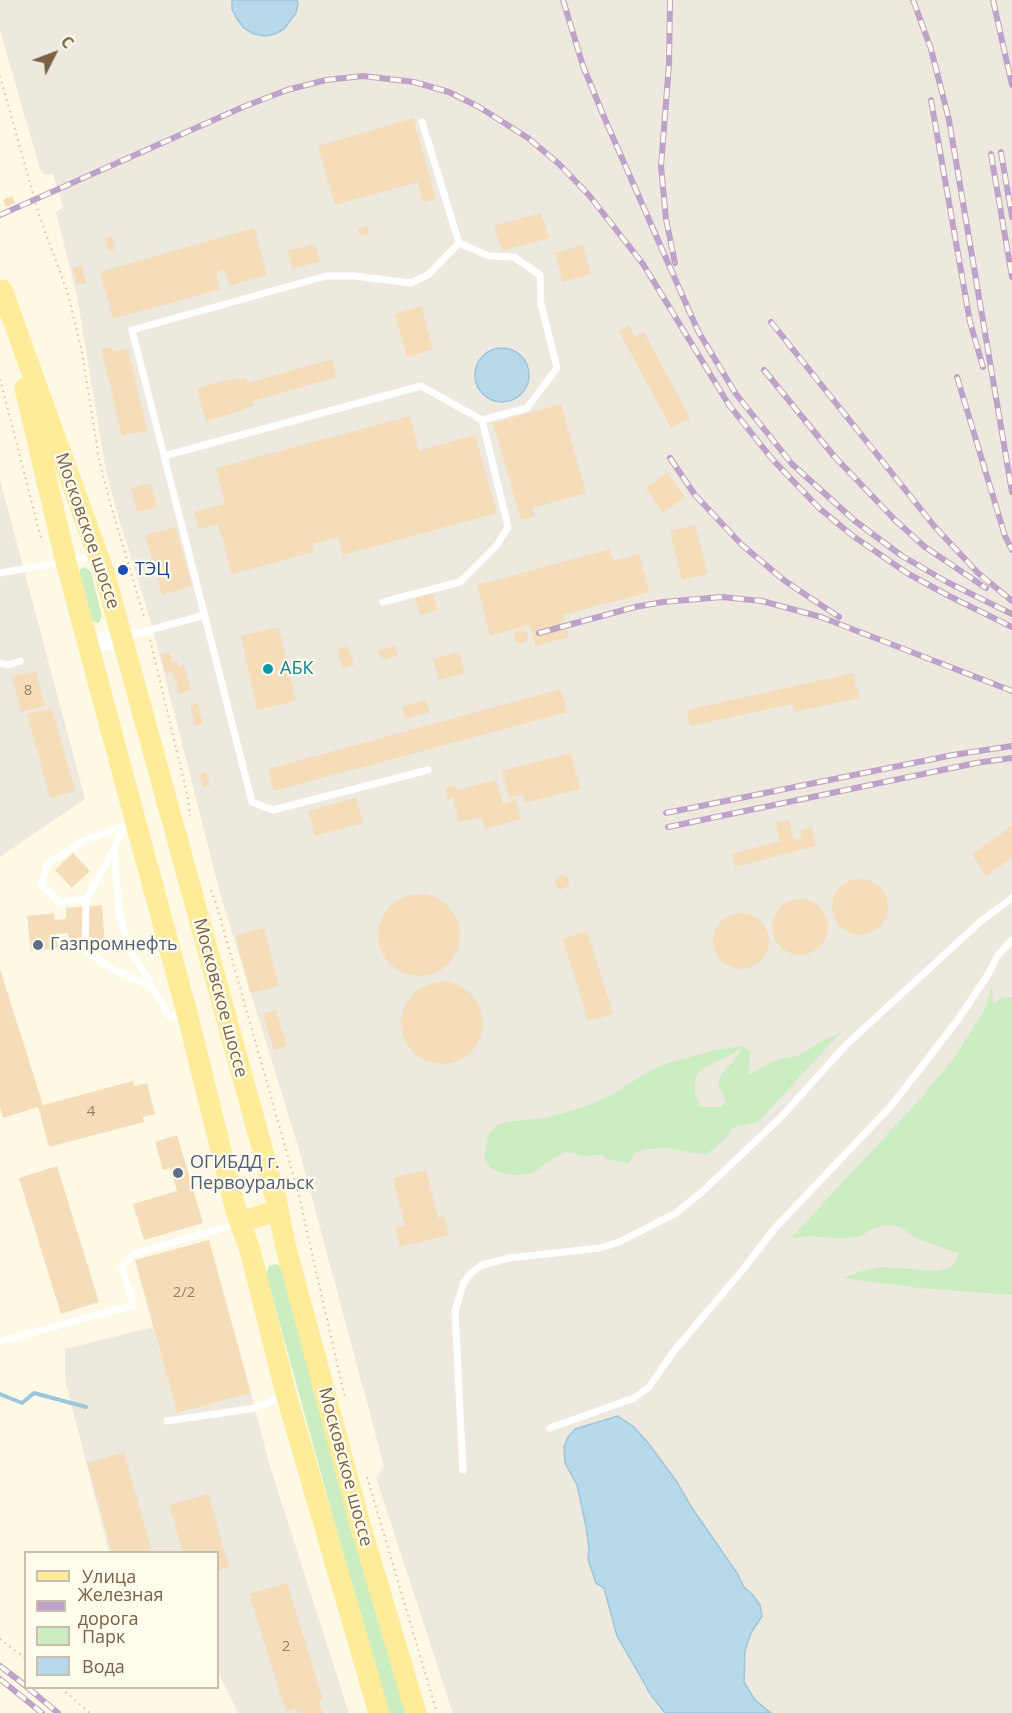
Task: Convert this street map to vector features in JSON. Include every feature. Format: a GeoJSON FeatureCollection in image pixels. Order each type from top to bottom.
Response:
{"type":"FeatureCollection","features":[{"type":"Feature","properties":{"kind":"main road","name":"Московское шоссе"},"geometry":{"type":"LineString","coordinates":[[1,286],[104,572],[278,1210],[285,1244],[360,1524],[416,1713]]}},
{"type":"Feature","properties":{"kind":"main road","name":"Московское шоссе"},"geometry":{"type":"LineString","coordinates":[[1,286],[129,825],[188,1017],[236,1211],[250,1250],[286,1394],[379,1713]]}},
{"type":"Feature","properties":{"kind":"main road"},"geometry":{"type":"LineString","coordinates":[[241,1222],[278,1210]]}},
{"type":"Feature","properties":{"kind":"main road"},"geometry":{"type":"LineString","coordinates":[[250,1250],[285,1244]]}},
{"type":"Feature","properties":{"kind":"street"},"geometry":{"type":"LineString","coordinates":[[88,645],[121,637]]}},
{"type":"Feature","properties":{"kind":"lane"},"geometry":{"type":"LineString","coordinates":[[164,456],[421,386],[482,420],[527,408],[557,368],[541,304],[540,274],[514,257],[489,256],[459,243],[422,122]]}},
{"type":"Feature","properties":{"kind":"lane"},"geometry":{"type":"LineString","coordinates":[[428,770],[273,810],[252,802],[132,330],[326,276],[355,276],[411,283],[429,274],[459,243]]}},
{"type":"Feature","properties":{"kind":"lane"},"geometry":{"type":"LineString","coordinates":[[383,602],[460,582],[496,545],[508,526],[482,420]]}},
{"type":"Feature","properties":{"kind":"lane"},"geometry":{"type":"LineString","coordinates":[[0,573],[97,555]]}},
{"type":"Feature","properties":{"kind":"lane"},"geometry":{"type":"LineString","coordinates":[[121,637],[205,615]]}},
{"type":"Feature","properties":{"kind":"lane"},"geometry":{"type":"LineString","coordinates":[[0,663],[8,665],[20,661]]}},
{"type":"Feature","properties":{"kind":"lane"},"geometry":{"type":"LineString","coordinates":[[129,825],[86,899],[85,950],[108,967],[150,986]]}},
{"type":"Feature","properties":{"kind":"lane"},"geometry":{"type":"LineString","coordinates":[[86,899],[60,902],[42,885],[47,864],[83,841],[129,825]]}},
{"type":"Feature","properties":{"kind":"lane"},"geometry":{"type":"LineString","coordinates":[[114,850],[119,913],[129,947],[169,1016],[188,1017]]}},
{"type":"Feature","properties":{"kind":"lane"},"geometry":{"type":"LineString","coordinates":[[463,1470],[455,1311],[464,1282],[472,1272],[482,1265],[509,1257],[600,1248],[619,1242],[676,1213],[781,1117],[847,1044],[981,921],[1012,898]]}},
{"type":"Feature","properties":{"kind":"lane"},"geometry":{"type":"LineString","coordinates":[[550,1428],[634,1398],[649,1387],[674,1351],[775,1228],[891,1106],[957,1021],[998,955],[1012,939]]}},
{"type":"Feature","properties":{"kind":"lane"},"geometry":{"type":"LineString","coordinates":[[0,1341],[134,1305],[122,1268],[135,1253],[225,1229],[241,1222]]}},
{"type":"Feature","properties":{"kind":"lane"},"geometry":{"type":"LineString","coordinates":[[167,1421],[256,1408],[286,1394]]}},
{"type":"Feature","properties":{"kind":"path"},"geometry":{"type":"LineString","coordinates":[[0,76],[38,212],[67,291],[82,352],[99,459],[148,630],[188,798],[190,820]]}},
{"type":"Feature","properties":{"kind":"path"},"geometry":{"type":"LineString","coordinates":[[209,886],[216,903],[298,1192],[347,1407]]}},
{"type":"Feature","properties":{"kind":"path"},"geometry":{"type":"LineString","coordinates":[[367,1477],[437,1713]]}},
{"type":"Feature","properties":{"kind":"path"},"geometry":{"type":"LineString","coordinates":[[0,1639],[24,1657]]}},
{"type":"Feature","properties":{"kind":"path"},"geometry":{"type":"LineString","coordinates":[[62,1689],[90,1713]]}},
{"type":"Feature","properties":{"kind":"shaded area"},"geometry":{"type":"Polygon","coordinates":[[[0,0],[1012,0],[1012,1713],[453,1713],[376,1478],[384,1466],[298,1146],[219,890],[153,629],[116,509],[106,471],[77,296],[56,212],[63,207],[53,174],[45,175],[40,169],[0,30],[0,0]]]}},
{"type":"Feature","properties":{"kind":"shaded area"},"geometry":{"type":"Polygon","coordinates":[[[0,480],[85,799],[0,857],[0,480]]]}},
{"type":"Feature","properties":{"kind":"shaded area"},"geometry":{"type":"Polygon","coordinates":[[[153,1327],[177,1413],[251,1393],[269,1463],[349,1713],[238,1713],[219,1673],[219,1551],[109,1551],[65,1380],[65,1349],[153,1327]]]}},
{"type":"Feature","properties":{"kind":"green space"},"geometry":{"type":"Polygon","coordinates":[[[85,567],[91,572],[102,616],[99,623],[92,621],[80,575],[80,569],[85,567]]]}},
{"type":"Feature","properties":{"kind":"green space"},"geometry":{"type":"Polygon","coordinates":[[[992,986],[993,1004],[1001,998],[1012,997],[1012,1295],[918,1288],[843,1278],[881,1267],[939,1271],[949,1268],[956,1262],[958,1253],[913,1237],[901,1227],[887,1225],[874,1228],[860,1236],[842,1239],[810,1236],[791,1238],[922,1097],[954,1058],[985,1009],[992,986]]]}},
{"type":"Feature","properties":{"kind":"green space"},"geometry":{"type":"Polygon","coordinates":[[[841,1032],[758,1122],[734,1127],[721,1143],[706,1155],[666,1148],[648,1149],[636,1152],[628,1164],[607,1159],[602,1155],[581,1156],[566,1152],[531,1174],[513,1175],[490,1168],[484,1157],[489,1134],[497,1125],[545,1118],[584,1107],[612,1095],[651,1070],[668,1063],[715,1050],[743,1046],[751,1051],[748,1075],[783,1058],[799,1056],[841,1032]],[[742,1047],[731,1055],[701,1069],[695,1079],[695,1093],[700,1107],[720,1107],[726,1102],[718,1083],[721,1075],[736,1058],[742,1047]]]}},
{"type":"Feature","properties":{"kind":"green space"},"geometry":{"type":"Polygon","coordinates":[[[275,1264],[281,1266],[407,1713],[387,1713],[266,1274],[269,1266],[275,1264]]]}},
{"type":"Feature","properties":{"kind":"water"},"geometry":{"type":"Polygon","coordinates":[[[232,0],[297,0],[298,3],[296,13],[284,29],[265,36],[254,34],[244,28],[232,9],[232,0]]]}},
{"type":"Feature","properties":{"kind":"water"},"geometry":{"type":"Polygon","coordinates":[[[497,348],[507,348],[517,352],[525,360],[529,375],[525,390],[517,398],[507,402],[497,402],[487,398],[479,390],[475,380],[475,370],[479,360],[487,352],[497,348]]]}},
{"type":"Feature","properties":{"kind":"water"},"geometry":{"type":"Polygon","coordinates":[[[618,1416],[634,1427],[649,1444],[677,1482],[744,1587],[760,1605],[762,1616],[751,1633],[745,1651],[744,1682],[755,1700],[771,1713],[665,1713],[651,1695],[617,1636],[604,1588],[596,1583],[588,1559],[586,1526],[577,1485],[565,1463],[564,1447],[568,1437],[575,1429],[618,1416]]]}},
{"type":"Feature","properties":{"kind":"building"},"geometry":{"type":"Polygon","coordinates":[[[413,118],[436,199],[423,202],[418,182],[335,205],[318,146],[413,118]]]}},
{"type":"Feature","properties":{"kind":"building"},"geometry":{"type":"Polygon","coordinates":[[[12,196],[15,203],[6,207],[3,200],[12,196]]]}},
{"type":"Feature","properties":{"kind":"building"},"geometry":{"type":"Polygon","coordinates":[[[541,213],[549,238],[502,251],[494,226],[541,213]]]}},
{"type":"Feature","properties":{"kind":"building"},"geometry":{"type":"Polygon","coordinates":[[[368,226],[369,233],[360,236],[358,229],[368,226]]]}},
{"type":"Feature","properties":{"kind":"building"},"geometry":{"type":"Polygon","coordinates":[[[254,228],[267,275],[229,286],[224,270],[216,273],[220,289],[113,319],[100,272],[254,228]]]}},
{"type":"Feature","properties":{"kind":"building"},"geometry":{"type":"Polygon","coordinates":[[[112,236],[115,249],[108,251],[105,238],[112,236]]]}},
{"type":"Feature","properties":{"kind":"building"},"geometry":{"type":"Polygon","coordinates":[[[315,244],[320,261],[292,269],[288,251],[315,244]]]}},
{"type":"Feature","properties":{"kind":"building"},"geometry":{"type":"Polygon","coordinates":[[[583,245],[591,274],[563,282],[555,253],[583,245]]]}},
{"type":"Feature","properties":{"kind":"building"},"geometry":{"type":"Polygon","coordinates":[[[82,266],[86,283],[77,285],[73,267],[82,266]]]}},
{"type":"Feature","properties":{"kind":"building"},"geometry":{"type":"Polygon","coordinates":[[[421,306],[433,349],[407,357],[395,314],[421,306]]]}},
{"type":"Feature","properties":{"kind":"building"},"geometry":{"type":"Polygon","coordinates":[[[629,326],[635,337],[644,332],[690,418],[671,428],[619,331],[629,326]]]}},
{"type":"Feature","properties":{"kind":"building"},"geometry":{"type":"Polygon","coordinates":[[[111,347],[113,352],[128,348],[147,431],[122,436],[101,349],[111,347]]]}},
{"type":"Feature","properties":{"kind":"building"},"geometry":{"type":"Polygon","coordinates":[[[332,359],[337,377],[253,401],[254,405],[244,410],[206,421],[197,388],[235,378],[236,380],[246,378],[248,383],[332,359]]]}},
{"type":"Feature","properties":{"kind":"building"},"geometry":{"type":"Polygon","coordinates":[[[561,404],[586,493],[532,508],[535,516],[521,520],[493,423],[561,404]]]}},
{"type":"Feature","properties":{"kind":"building"},"geometry":{"type":"Polygon","coordinates":[[[410,416],[419,451],[475,435],[497,513],[343,555],[338,537],[312,544],[314,552],[232,574],[218,524],[199,529],[194,512],[225,504],[216,468],[410,416]]]}},
{"type":"Feature","properties":{"kind":"building"},"geometry":{"type":"Polygon","coordinates":[[[667,472],[685,497],[663,513],[646,488],[667,472]]]}},
{"type":"Feature","properties":{"kind":"building"},"geometry":{"type":"Polygon","coordinates":[[[151,483],[157,507],[137,512],[131,488],[151,483]]]}},
{"type":"Feature","properties":{"kind":"building"},"geometry":{"type":"Polygon","coordinates":[[[695,525],[708,574],[682,580],[670,531],[695,525]]]}},
{"type":"Feature","properties":{"kind":"building"},"geometry":{"type":"Polygon","coordinates":[[[175,527],[192,586],[162,595],[145,535],[175,527]]]}},
{"type":"Feature","properties":{"kind":"building"},"geometry":{"type":"Polygon","coordinates":[[[610,549],[613,561],[639,554],[649,592],[563,615],[569,637],[535,646],[530,625],[490,636],[477,585],[610,549]]]}},
{"type":"Feature","properties":{"kind":"building"},"geometry":{"type":"Polygon","coordinates":[[[433,593],[437,610],[420,615],[415,598],[433,593]]]}},
{"type":"Feature","properties":{"kind":"building","name":"АБК"},"geometry":{"type":"Polygon","coordinates":[[[279,627],[296,701],[257,710],[241,636],[279,627]]]}},
{"type":"Feature","properties":{"kind":"building"},"geometry":{"type":"Polygon","coordinates":[[[518,630],[524,630],[528,637],[524,644],[518,644],[514,640],[514,634],[518,630]]]}},
{"type":"Feature","properties":{"kind":"building"},"geometry":{"type":"Polygon","coordinates":[[[348,646],[354,665],[342,669],[337,649],[348,646]]]}},
{"type":"Feature","properties":{"kind":"building"},"geometry":{"type":"Polygon","coordinates":[[[395,646],[398,656],[381,660],[378,651],[395,646]]]}},
{"type":"Feature","properties":{"kind":"building"},"geometry":{"type":"Polygon","coordinates":[[[169,652],[172,662],[177,661],[179,667],[184,665],[191,690],[179,694],[173,672],[166,674],[160,654],[169,652]]]}},
{"type":"Feature","properties":{"kind":"building"},"geometry":{"type":"Polygon","coordinates":[[[459,652],[465,673],[439,680],[433,659],[459,652]]]}},
{"type":"Feature","properties":{"kind":"building"},"geometry":{"type":"Polygon","coordinates":[[[36,671],[45,706],[21,712],[12,676],[36,671]]]}},
{"type":"Feature","properties":{"kind":"building"},"geometry":{"type":"Polygon","coordinates":[[[853,673],[859,698],[795,712],[793,704],[690,726],[687,710],[853,673]]]}},
{"type":"Feature","properties":{"kind":"building"},"geometry":{"type":"Polygon","coordinates":[[[561,689],[567,712],[274,791],[268,769],[561,689]]]}},
{"type":"Feature","properties":{"kind":"building"},"geometry":{"type":"Polygon","coordinates":[[[426,700],[430,712],[405,719],[402,707],[426,700]]]}},
{"type":"Feature","properties":{"kind":"building"},"geometry":{"type":"Polygon","coordinates":[[[198,703],[203,724],[195,726],[190,705],[198,703]]]}},
{"type":"Feature","properties":{"kind":"building"},"geometry":{"type":"Polygon","coordinates":[[[52,708],[75,791],[50,798],[27,714],[52,708]]]}},
{"type":"Feature","properties":{"kind":"building"},"geometry":{"type":"Polygon","coordinates":[[[571,753],[580,789],[525,803],[523,795],[509,798],[502,771],[571,753]]]}},
{"type":"Feature","properties":{"kind":"building"},"geometry":{"type":"Polygon","coordinates":[[[206,772],[210,785],[203,787],[199,774],[206,772]]]}},
{"type":"Feature","properties":{"kind":"building"},"geometry":{"type":"Polygon","coordinates":[[[496,780],[503,804],[516,800],[521,819],[485,829],[481,817],[459,822],[453,798],[448,800],[445,788],[456,785],[457,790],[496,780]]]}},
{"type":"Feature","properties":{"kind":"building"},"geometry":{"type":"Polygon","coordinates":[[[356,798],[363,823],[315,836],[308,811],[356,798]]]}},
{"type":"Feature","properties":{"kind":"building"},"geometry":{"type":"Polygon","coordinates":[[[789,820],[794,840],[802,838],[800,830],[812,827],[816,846],[735,867],[732,854],[780,841],[775,823],[789,820]]]}},
{"type":"Feature","properties":{"kind":"building"},"geometry":{"type":"Polygon","coordinates":[[[1012,826],[1012,858],[986,876],[972,854],[1012,826]]]}},
{"type":"Feature","properties":{"kind":"building"},"geometry":{"type":"Polygon","coordinates":[[[73,853],[90,871],[72,888],[55,870],[73,853]]]}},
{"type":"Feature","properties":{"kind":"building"},"geometry":{"type":"Polygon","coordinates":[[[559,875],[565,875],[569,882],[565,889],[559,889],[555,885],[555,879],[559,875]]]}},
{"type":"Feature","properties":{"kind":"building"},"geometry":{"type":"Polygon","coordinates":[[[860,879],[871,881],[880,887],[886,896],[888,907],[886,918],[880,927],[871,933],[860,935],[849,933],[840,927],[834,918],[832,907],[834,896],[840,887],[849,881],[860,879]]]}},
{"type":"Feature","properties":{"kind":"building"},"geometry":{"type":"Polygon","coordinates":[[[411,894],[427,894],[442,901],[453,912],[460,927],[457,951],[448,964],[427,976],[411,976],[396,969],[385,958],[378,943],[378,927],[385,912],[396,901],[411,894]]]}},
{"type":"Feature","properties":{"kind":"building"},"geometry":{"type":"Polygon","coordinates":[[[800,899],[811,901],[820,907],[826,916],[828,927],[826,938],[820,947],[811,953],[800,955],[789,953],[780,947],[774,938],[772,927],[774,916],[780,907],[789,901],[800,899]]]}},
{"type":"Feature","properties":{"kind":"building"},"geometry":{"type":"Polygon","coordinates":[[[102,905],[105,944],[70,947],[68,933],[56,934],[58,948],[31,951],[27,916],[54,913],[55,920],[66,919],[66,908],[102,905]]]}},
{"type":"Feature","properties":{"kind":"building"},"geometry":{"type":"Polygon","coordinates":[[[741,913],[752,915],[761,921],[767,930],[769,941],[767,952],[761,961],[752,967],[741,969],[730,967],[721,961],[715,952],[713,941],[715,930],[721,921],[730,915],[741,913]]]}},
{"type":"Feature","properties":{"kind":"building"},"geometry":{"type":"Polygon","coordinates":[[[264,928],[279,986],[250,993],[236,935],[264,928]]]}},
{"type":"Feature","properties":{"kind":"building"},"geometry":{"type":"Polygon","coordinates":[[[587,931],[613,1014],[588,1021],[563,939],[587,931]]]}},
{"type":"Feature","properties":{"kind":"building"},"geometry":{"type":"Polygon","coordinates":[[[0,969],[43,1105],[133,1081],[135,1086],[147,1083],[155,1114],[143,1117],[144,1122],[49,1147],[38,1107],[3,1118],[0,1107],[0,969]]]}},
{"type":"Feature","properties":{"kind":"building"},"geometry":{"type":"Polygon","coordinates":[[[434,982],[450,982],[465,989],[476,1000],[483,1015],[480,1039],[471,1052],[450,1064],[434,1064],[419,1057],[408,1046],[401,1031],[401,1015],[408,1000],[419,989],[434,982]]]}},
{"type":"Feature","properties":{"kind":"building"},"geometry":{"type":"Polygon","coordinates":[[[276,1010],[287,1046],[274,1050],[263,1014],[276,1010]]]}},
{"type":"Feature","properties":{"kind":"building"},"geometry":{"type":"Polygon","coordinates":[[[177,1135],[203,1223],[144,1240],[133,1204],[177,1191],[170,1168],[163,1170],[155,1142],[177,1135]]]}},
{"type":"Feature","properties":{"kind":"building"},"geometry":{"type":"Polygon","coordinates":[[[57,1166],[99,1302],[61,1314],[19,1178],[57,1166]]]}},
{"type":"Feature","properties":{"kind":"building"},"geometry":{"type":"Polygon","coordinates":[[[426,1170],[438,1218],[444,1216],[449,1235],[400,1247],[395,1228],[405,1226],[393,1178],[426,1170]]]}},
{"type":"Feature","properties":{"kind":"building"},"geometry":{"type":"Polygon","coordinates":[[[209,1240],[251,1393],[177,1413],[135,1260],[209,1240]]]}},
{"type":"Feature","properties":{"kind":"building"},"geometry":{"type":"Polygon","coordinates":[[[124,1452],[152,1551],[112,1551],[87,1463],[124,1452]]]}},
{"type":"Feature","properties":{"kind":"building"},"geometry":{"type":"Polygon","coordinates":[[[208,1494],[229,1567],[219,1571],[219,1551],[183,1551],[169,1505],[208,1494]]]}},
{"type":"Feature","properties":{"kind":"building"},"geometry":{"type":"Polygon","coordinates":[[[287,1583],[323,1700],[319,1701],[323,1713],[298,1713],[296,1708],[286,1712],[249,1594],[287,1583]]]}},
{"type":"Feature","properties":{"kind":"waterway"},"geometry":{"type":"LineString","coordinates":[[0,1394],[22,1403],[34,1393],[86,1407]]}},
{"type":"Feature","properties":{"kind":"railway"},"geometry":{"type":"LineString","coordinates":[[563,0],[583,66],[607,124],[698,331],[736,394],[792,464],[855,521],[902,556],[947,582],[1012,614]]}},
{"type":"Feature","properties":{"kind":"railway"},"geometry":{"type":"LineString","coordinates":[[670,0],[669,64],[661,166],[666,219],[675,263]]}},
{"type":"Feature","properties":{"kind":"railway"},"geometry":{"type":"LineString","coordinates":[[913,0],[931,49],[949,120],[1012,492]]}},
{"type":"Feature","properties":{"kind":"railway"},"geometry":{"type":"LineString","coordinates":[[993,0],[1012,85]]}},
{"type":"Feature","properties":{"kind":"railway"},"geometry":{"type":"LineString","coordinates":[[0,215],[243,107],[287,90],[326,80],[363,76],[414,82],[449,92],[479,107],[528,138],[559,164],[588,194],[643,264],[729,405],[773,460],[819,508],[853,536],[907,573],[1012,627]]}},
{"type":"Feature","properties":{"kind":"railway"},"geometry":{"type":"LineString","coordinates":[[931,100],[970,322],[983,367]]}},
{"type":"Feature","properties":{"kind":"railway"},"geometry":{"type":"LineString","coordinates":[[1001,152],[1012,217]]}},
{"type":"Feature","properties":{"kind":"railway"},"geometry":{"type":"LineString","coordinates":[[991,154],[1012,277]]}},
{"type":"Feature","properties":{"kind":"railway"},"geometry":{"type":"LineString","coordinates":[[771,322],[935,527],[978,573],[1012,601]]}},
{"type":"Feature","properties":{"kind":"railway"},"geometry":{"type":"LineString","coordinates":[[764,370],[834,456],[895,520],[925,547],[986,588]]}},
{"type":"Feature","properties":{"kind":"railway"},"geometry":{"type":"LineString","coordinates":[[957,377],[1005,536],[1012,550]]}},
{"type":"Feature","properties":{"kind":"railway"},"geometry":{"type":"LineString","coordinates":[[670,458],[695,495],[742,545],[785,581],[839,617]]}},
{"type":"Feature","properties":{"kind":"railway"},"geometry":{"type":"LineString","coordinates":[[539,633],[635,607],[663,602],[722,597],[762,601],[821,617],[1012,691]]}},
{"type":"Feature","properties":{"kind":"railway"},"geometry":{"type":"LineString","coordinates":[[666,813],[953,755],[1012,746]]}},
{"type":"Feature","properties":{"kind":"railway"},"geometry":{"type":"LineString","coordinates":[[668,827],[976,763],[1012,758]]}},
{"type":"Feature","properties":{"kind":"railway"},"geometry":{"type":"LineString","coordinates":[[0,1666],[24,1684]]}},
{"type":"Feature","properties":{"kind":"railway"},"geometry":{"type":"LineString","coordinates":[[0,1679],[42,1713]]}},
{"type":"Feature","properties":{"kind":"railway"},"geometry":{"type":"LineString","coordinates":[[29,1689],[58,1713]]}},
{"type":"Feature","properties":{"kind":"place","name":"ТЭЦ"},"geometry":{"type":"Point","coordinates":[123,570]}},
{"type":"Feature","properties":{"kind":"place","name":"АБК"},"geometry":{"type":"Point","coordinates":[268,669]}},
{"type":"Feature","properties":{"kind":"place","name":"Газпромнефть"},"geometry":{"type":"Point","coordinates":[38,945]}},
{"type":"Feature","properties":{"kind":"place","name":"ОГИБДД г. Первоуральск"},"geometry":{"type":"Point","coordinates":[178,1173]}}]}
